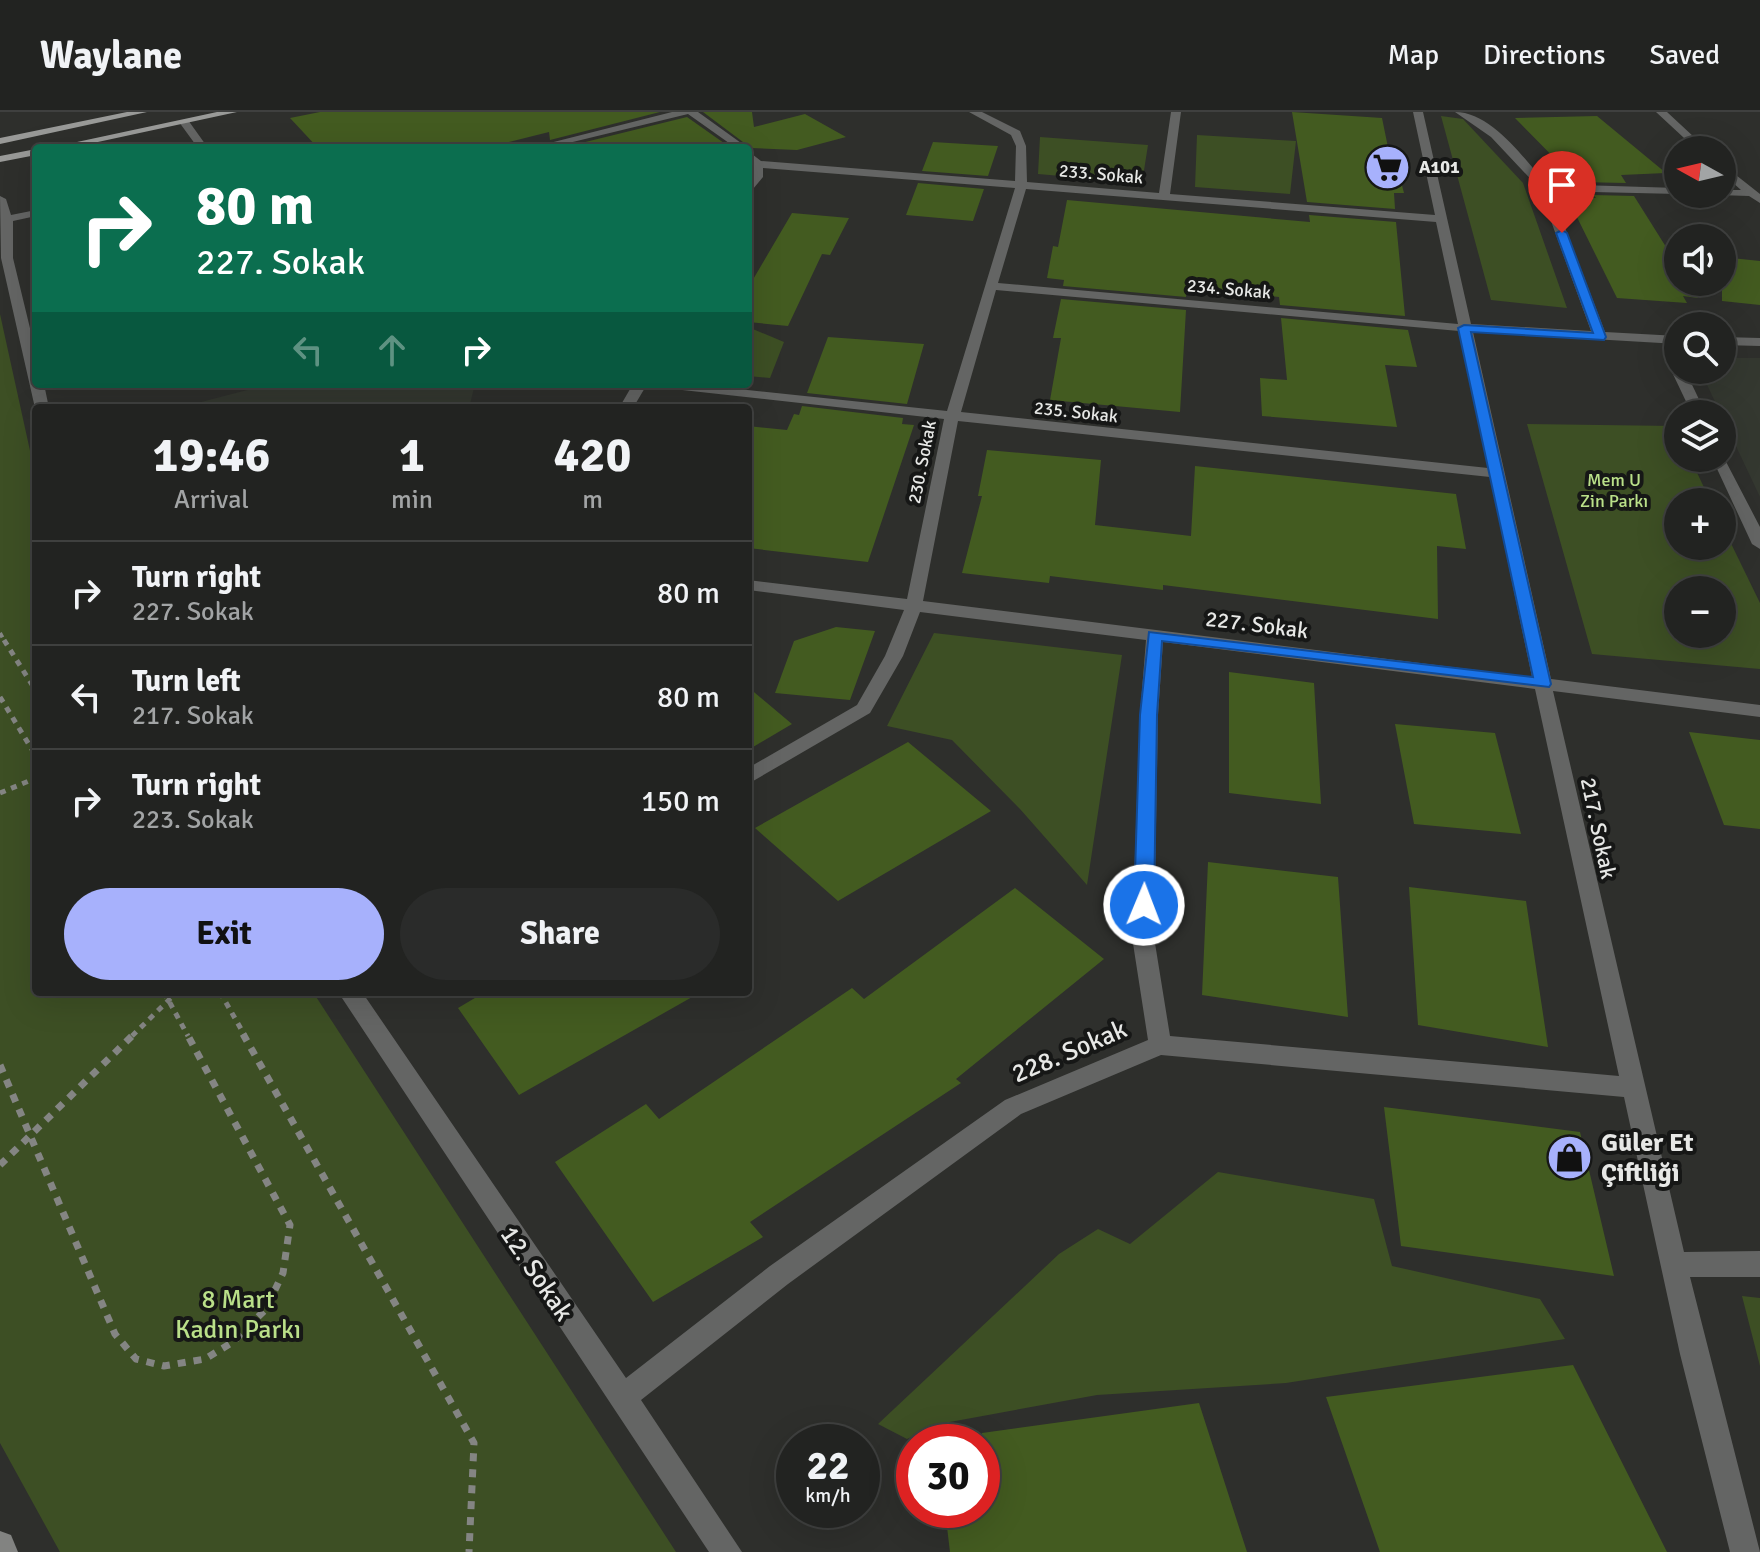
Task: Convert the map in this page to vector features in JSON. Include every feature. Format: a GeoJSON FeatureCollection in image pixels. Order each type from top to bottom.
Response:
{"type":"FeatureCollection","features":[{"type":"Feature","properties":{"kind":"main road"},"geometry":{"type":"LineString","coordinates":[[0,141],[142,112]]}},
{"type":"Feature","properties":{"kind":"main road"},"geometry":{"type":"LineString","coordinates":[[74,144],[232,112]]}},
{"type":"Feature","properties":{"kind":"main road"},"geometry":{"type":"LineString","coordinates":[[0,159],[32,153]]}},
{"type":"Feature","properties":{"kind":"main road"},"geometry":{"type":"LineString","coordinates":[[0,1546],[3,1552]]}},
{"type":"Feature","properties":{"kind":"street"},"geometry":{"type":"LineString","coordinates":[[552,144],[688,112],[737,144]]}},
{"type":"Feature","properties":{"kind":"street","name":"230. Sokak"},"geometry":{"type":"LineString","coordinates":[[752,775],[864,709],[894,656],[914,605],[952,417],[1021,186],[1021,146],[1016,133],[974,112]]}},
{"type":"Feature","properties":{"kind":"street"},"geometry":{"type":"LineString","coordinates":[[1164,197],[1176,112]]}},
{"type":"Feature","properties":{"kind":"street","name":"217. Sokak"},"geometry":{"type":"LineString","coordinates":[[1418,112],[1633,1088],[1745,1552]]}},
{"type":"Feature","properties":{"kind":"street"},"geometry":{"type":"LineString","coordinates":[[1460,112],[1495,135],[1544,187],[1600,337]]}},
{"type":"Feature","properties":{"kind":"street"},"geometry":{"type":"LineString","coordinates":[[1661,112],[1688,136]]}},
{"type":"Feature","properties":{"kind":"street"},"geometry":{"type":"LineString","coordinates":[[184,122],[200,144]]}},
{"type":"Feature","properties":{"kind":"street"},"geometry":{"type":"LineString","coordinates":[[752,157],[758,164],[758,177],[752,186]]}},
{"type":"Feature","properties":{"kind":"street","name":"233. Sokak"},"geometry":{"type":"LineString","coordinates":[[758,164],[1441,219]]}},
{"type":"Feature","properties":{"kind":"street"},"geometry":{"type":"LineString","coordinates":[[1736,179],[1756,197]]}},
{"type":"Feature","properties":{"kind":"street"},"geometry":{"type":"LineString","coordinates":[[1544,187],[1664,191]]}},
{"type":"Feature","properties":{"kind":"street"},"geometry":{"type":"LineString","coordinates":[[1736,195],[1756,197]]}},
{"type":"Feature","properties":{"kind":"street"},"geometry":{"type":"LineString","coordinates":[[0,199],[7,219],[7,258],[31,341]]}},
{"type":"Feature","properties":{"kind":"street"},"geometry":{"type":"LineString","coordinates":[[7,219],[32,214]]}},
{"type":"Feature","properties":{"kind":"street","name":"234. Sokak"},"geometry":{"type":"LineString","coordinates":[[991,286],[1464,328],[1664,340]]}},
{"type":"Feature","properties":{"kind":"street"},"geometry":{"type":"LineString","coordinates":[[1736,341],[1760,342]]}},
{"type":"Feature","properties":{"kind":"street","name":"235. Sokak"},"geometry":{"type":"LineString","coordinates":[[687,388],[1497,473]]}},
{"type":"Feature","properties":{"kind":"street"},"geometry":{"type":"LineString","coordinates":[[1726,472],[1760,544]]}},
{"type":"Feature","properties":{"kind":"street","name":"227. Sokak"},"geometry":{"type":"LineString","coordinates":[[752,585],[1760,711]]}},
{"type":"Feature","properties":{"kind":"street"},"geometry":{"type":"LineString","coordinates":[[1155,635],[1149,715],[1143,937],[1160,1045]]}},
{"type":"Feature","properties":{"kind":"street","name":"12. Sokak"},"geometry":{"type":"LineString","coordinates":[[353,996],[727,1552]]}},
{"type":"Feature","properties":{"kind":"street","name":"228. Sokak"},"geometry":{"type":"LineString","coordinates":[[622,1398],[779,1275],[1013,1107],[1160,1045],[1633,1088]]}},
{"type":"Feature","properties":{"kind":"street"},"geometry":{"type":"LineString","coordinates":[[1674,1265],[1760,1264]]}},
{"type":"Feature","properties":{"kind":"path"},"geometry":{"type":"LineString","coordinates":[[0,633],[32,685]]}},
{"type":"Feature","properties":{"kind":"path"},"geometry":{"type":"LineString","coordinates":[[0,697],[32,749]]}},
{"type":"Feature","properties":{"kind":"path"},"geometry":{"type":"LineString","coordinates":[[0,793],[32,780]]}},
{"type":"Feature","properties":{"kind":"path"},"geometry":{"type":"LineString","coordinates":[[0,1065],[115,1334],[136,1359],[164,1366],[205,1359],[233,1342],[266,1309],[283,1273],[290,1225],[166,996]]}},
{"type":"Feature","properties":{"kind":"path"},"geometry":{"type":"LineString","coordinates":[[0,1165],[173,996]]}},
{"type":"Feature","properties":{"kind":"path"},"geometry":{"type":"LineString","coordinates":[[222,996],[474,1443],[469,1552]]}},
{"type":"Feature","properties":{"kind":"shaded area"},"geometry":{"type":"Polygon","coordinates":[[[1736,358],[1760,358],[1760,497],[1736,446],[1736,400],[1714,400],[1707,384],[1736,384],[1736,358]]]}},
{"type":"Feature","properties":{"kind":"shaded area"},"geometry":{"type":"Polygon","coordinates":[[[256,388],[474,388],[470,404],[194,404],[256,388]]]}},
{"type":"Feature","properties":{"kind":"green space"},"geometry":{"type":"Polygon","coordinates":[[[1441,116],[1463,119],[1523,183],[1567,308],[1491,300],[1441,116]]]}},
{"type":"Feature","properties":{"kind":"green space"},"geometry":{"type":"Polygon","coordinates":[[[1197,135],[1296,141],[1290,194],[1195,187],[1197,135]]]}},
{"type":"Feature","properties":{"kind":"green space"},"geometry":{"type":"Polygon","coordinates":[[[1040,137],[1148,145],[1142,183],[1038,174],[1040,137]]]}},
{"type":"Feature","properties":{"kind":"green space","name":"8 Mart Kadın Parkı"},"geometry":{"type":"Polygon","coordinates":[[[0,314],[32,460],[32,996],[316,996],[676,1552],[60,1552],[0,1443],[0,314]]]}},
{"type":"Feature","properties":{"kind":"green space"},"geometry":{"type":"Polygon","coordinates":[[[752,329],[784,342],[770,378],[752,376],[752,329]]]}},
{"type":"Feature","properties":{"kind":"green space","name":"Mem U Zin Parkı"},"geometry":{"type":"Polygon","coordinates":[[[1527,424],[1664,426],[1664,472],[1697,472],[1704,488],[1664,488],[1664,560],[1736,560],[1736,554],[1760,603],[1760,669],[1592,654],[1527,424]]]}},
{"type":"Feature","properties":{"kind":"green space"},"geometry":{"type":"Polygon","coordinates":[[[934,633],[1122,655],[1087,885],[1020,809],[952,740],[887,726],[934,633]]]}},
{"type":"Feature","properties":{"kind":"green space"},"geometry":{"type":"Polygon","coordinates":[[[1218,1172],[1374,1199],[1392,1266],[1540,1299],[1565,1339],[1286,1383],[1097,1395],[939,1424],[896,1424],[896,1433],[878,1424],[1059,1254],[1098,1229],[1130,1244],[1218,1172]]]}},
{"type":"Feature","properties":{"kind":"green space"},"geometry":{"type":"Polygon","coordinates":[[[1742,1296],[1760,1298],[1760,1366],[1742,1296]]]}},
{"type":"Feature","properties":{"kind":"building"},"geometry":{"type":"Polygon","coordinates":[[[320,112],[660,112],[550,140],[549,132],[501,144],[314,144],[290,118],[320,112]]]}},
{"type":"Feature","properties":{"kind":"building"},"geometry":{"type":"Polygon","coordinates":[[[703,112],[752,112],[754,127],[805,114],[846,137],[797,150],[752,148],[752,144],[746,144],[703,112]]]}},
{"type":"Feature","properties":{"kind":"building"},"geometry":{"type":"Polygon","coordinates":[[[1292,112],[1382,118],[1391,162],[1396,162],[1404,193],[1394,193],[1395,209],[1307,202],[1292,112]]]}},
{"type":"Feature","properties":{"kind":"building"},"geometry":{"type":"Polygon","coordinates":[[[1597,116],[1664,173],[1621,175],[1626,183],[1578,182],[1515,118],[1597,116]]]}},
{"type":"Feature","properties":{"kind":"building"},"geometry":{"type":"Polygon","coordinates":[[[687,117],[725,144],[577,144],[687,117]]]}},
{"type":"Feature","properties":{"kind":"building"},"geometry":{"type":"Polygon","coordinates":[[[933,142],[998,146],[988,176],[922,171],[933,142]]]}},
{"type":"Feature","properties":{"kind":"building"},"geometry":{"type":"Polygon","coordinates":[[[918,183],[984,189],[973,221],[906,215],[918,183]]]}},
{"type":"Feature","properties":{"kind":"building"},"geometry":{"type":"Polygon","coordinates":[[[1593,195],[1634,196],[1664,244],[1664,296],[1683,296],[1687,303],[1617,298],[1567,197],[1596,198],[1593,195]]]}},
{"type":"Feature","properties":{"kind":"building"},"geometry":{"type":"Polygon","coordinates":[[[1067,200],[1310,222],[1309,215],[1396,222],[1405,316],[1280,305],[1279,297],[1246,293],[1187,288],[1186,297],[1063,286],[1064,280],[1047,278],[1053,246],[1058,247],[1067,200]]]}},
{"type":"Feature","properties":{"kind":"building"},"geometry":{"type":"Polygon","coordinates":[[[792,213],[849,218],[830,255],[822,254],[788,326],[752,322],[752,281],[792,213]]]}},
{"type":"Feature","properties":{"kind":"building"},"geometry":{"type":"Polygon","coordinates":[[[1736,258],[1760,261],[1760,305],[1722,301],[1722,296],[1736,296],[1736,258]]]}},
{"type":"Feature","properties":{"kind":"building"},"geometry":{"type":"Polygon","coordinates":[[[1061,299],[1186,310],[1180,412],[1050,400],[1061,338],[1053,338],[1061,299]]]}},
{"type":"Feature","properties":{"kind":"building"},"geometry":{"type":"Polygon","coordinates":[[[1281,318],[1408,330],[1417,367],[1385,365],[1397,427],[1262,416],[1260,378],[1287,380],[1281,318]]]}},
{"type":"Feature","properties":{"kind":"building"},"geometry":{"type":"Polygon","coordinates":[[[828,337],[924,344],[907,404],[807,393],[828,337]]]}},
{"type":"Feature","properties":{"kind":"building"},"geometry":{"type":"Polygon","coordinates":[[[802,406],[903,418],[902,424],[914,425],[868,562],[752,548],[752,426],[787,430],[794,414],[799,415],[802,406]]]}},
{"type":"Feature","properties":{"kind":"building"},"geometry":{"type":"Polygon","coordinates":[[[987,450],[1101,460],[1095,525],[1191,536],[1195,466],[1456,494],[1466,549],[1437,546],[1438,619],[1163,585],[1163,590],[1050,576],[1049,583],[962,573],[982,496],[978,496],[987,450]]]}},
{"type":"Feature","properties":{"kind":"building"},"geometry":{"type":"Polygon","coordinates":[[[836,627],[875,631],[850,700],[775,693],[794,641],[836,627]]]}},
{"type":"Feature","properties":{"kind":"building"},"geometry":{"type":"Polygon","coordinates":[[[1229,672],[1314,683],[1321,804],[1229,793],[1229,672]]]}},
{"type":"Feature","properties":{"kind":"building"},"geometry":{"type":"Polygon","coordinates":[[[752,690],[792,724],[752,748],[752,690]]]}},
{"type":"Feature","properties":{"kind":"building"},"geometry":{"type":"Polygon","coordinates":[[[1395,724],[1495,733],[1521,834],[1414,824],[1395,724]]]}},
{"type":"Feature","properties":{"kind":"building"},"geometry":{"type":"Polygon","coordinates":[[[1689,732],[1760,740],[1760,829],[1724,825],[1689,732]]]}},
{"type":"Feature","properties":{"kind":"building"},"geometry":{"type":"Polygon","coordinates":[[[908,742],[991,811],[838,901],[755,828],[908,742]]]}},
{"type":"Feature","properties":{"kind":"building"},"geometry":{"type":"Polygon","coordinates":[[[1208,862],[1338,877],[1348,1017],[1202,995],[1208,862]]]}},
{"type":"Feature","properties":{"kind":"building"},"geometry":{"type":"Polygon","coordinates":[[[1409,887],[1526,901],[1548,1047],[1418,1025],[1409,887]]]}},
{"type":"Feature","properties":{"kind":"building"},"geometry":{"type":"Polygon","coordinates":[[[1015,888],[1104,959],[956,1079],[961,1083],[750,1222],[763,1237],[653,1302],[555,1162],[646,1104],[659,1119],[852,988],[864,999],[1015,888]]]}},
{"type":"Feature","properties":{"kind":"building"},"geometry":{"type":"Polygon","coordinates":[[[478,996],[694,996],[519,1095],[458,1008],[478,996]]]}},
{"type":"Feature","properties":{"kind":"building"},"geometry":{"type":"Polygon","coordinates":[[[1384,1107],[1580,1132],[1614,1276],[1401,1246],[1384,1107]]]}},
{"type":"Feature","properties":{"kind":"building"},"geometry":{"type":"Polygon","coordinates":[[[1573,1365],[1667,1552],[1380,1552],[1326,1397],[1573,1365]]]}},
{"type":"Feature","properties":{"kind":"building"},"geometry":{"type":"Polygon","coordinates":[[[1199,1403],[1247,1552],[950,1552],[947,1528],[1000,1528],[1000,1431],[1199,1403]]]}},
{"type":"Feature","properties":{"kind":"place","name":"A101"},"geometry":{"type":"Point","coordinates":[1388,167]}},
{"type":"Feature","properties":{"kind":"place","name":"Güler Et Çiftliği"},"geometry":{"type":"Point","coordinates":[1570,1157]}},
{"type":"Feature","properties":{"kind":"route"},"geometry":{"type":"LineString","coordinates":[[1144,905],[1149,715],[1155,635],[1543,684],[1464,328],[1600,337],[1562,233]]}}]}
